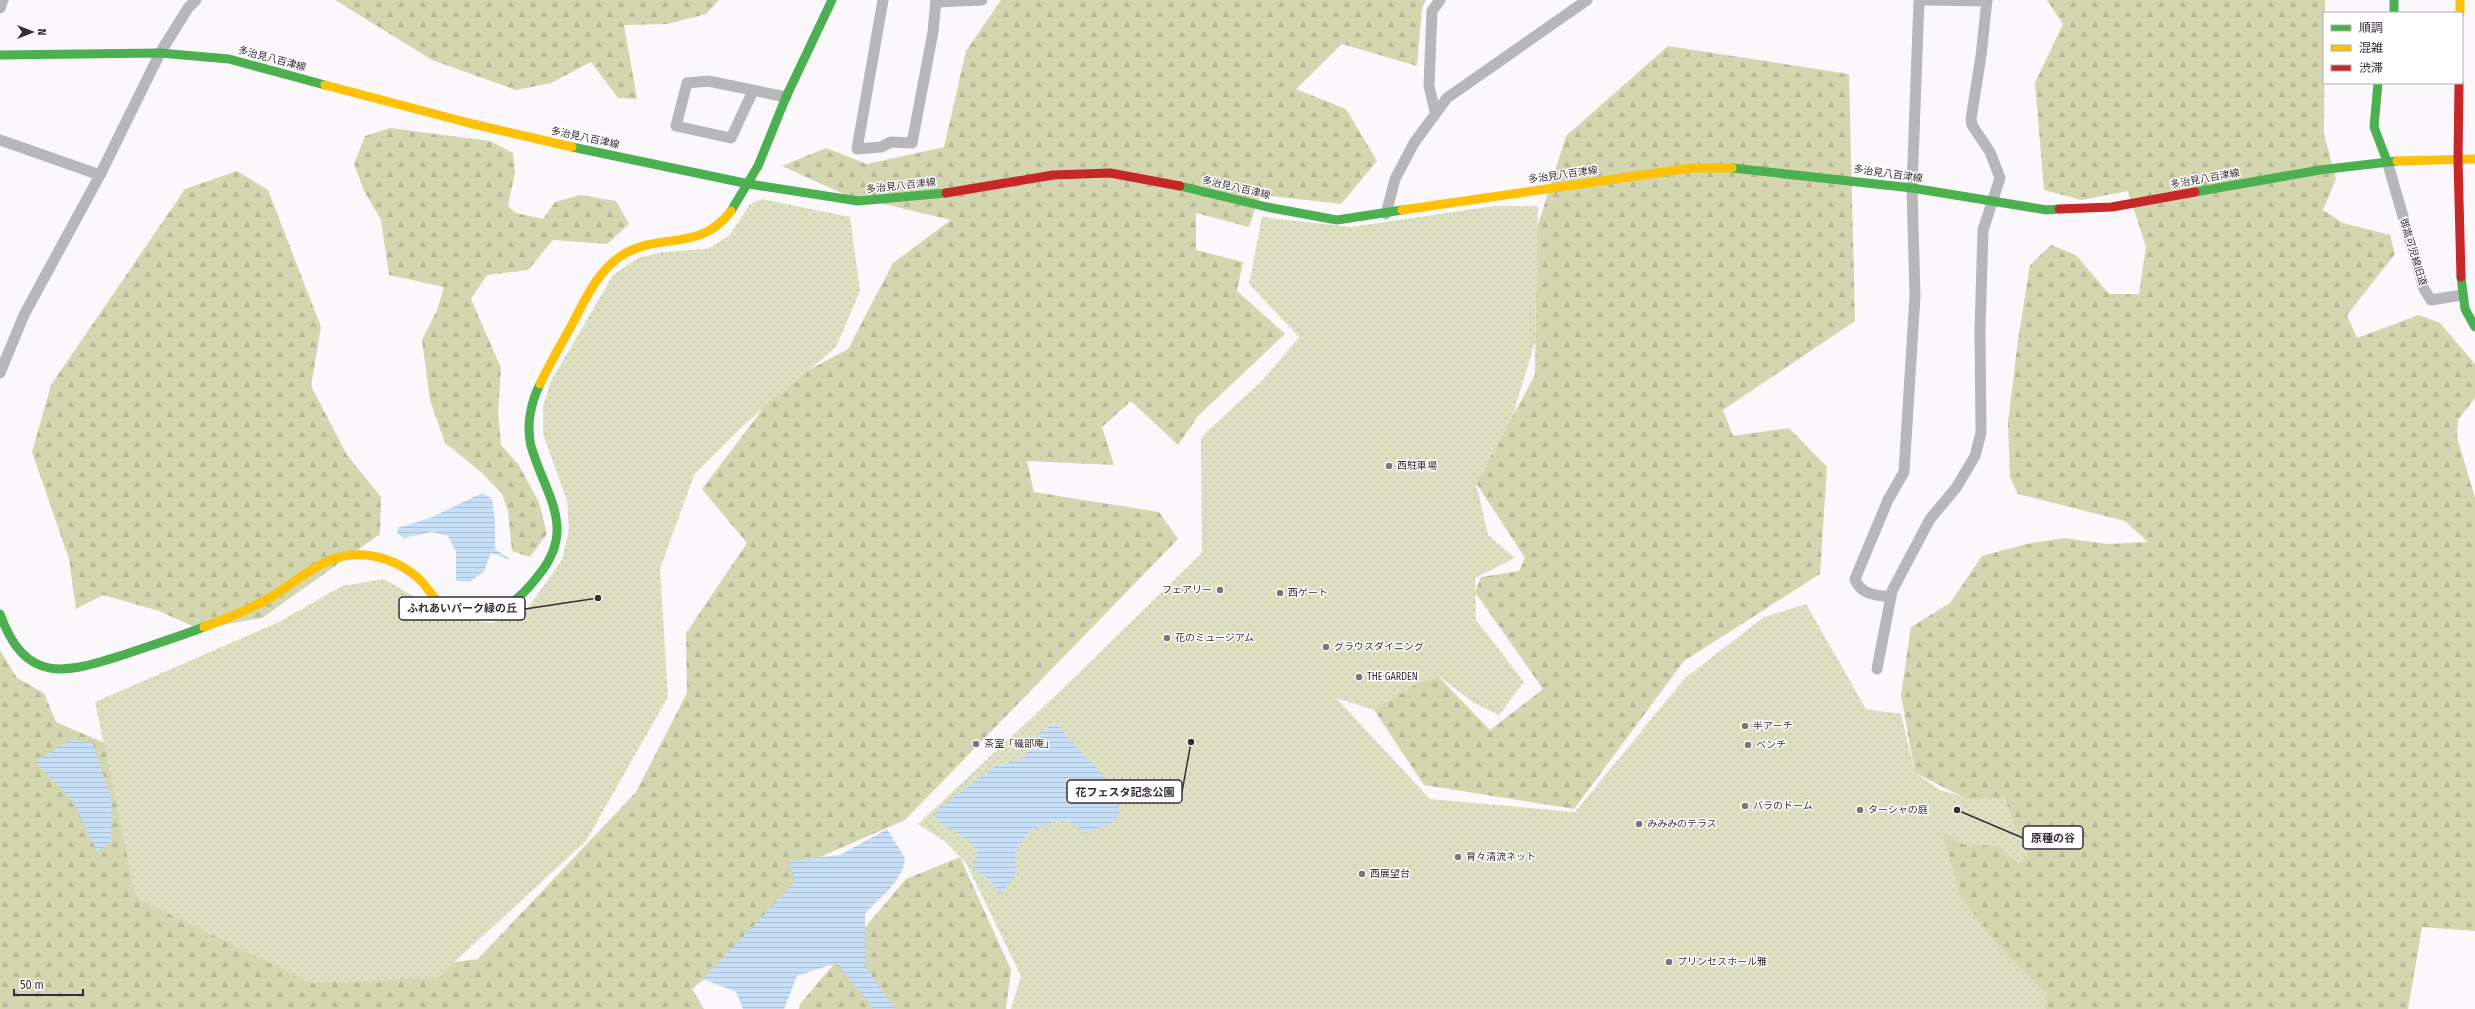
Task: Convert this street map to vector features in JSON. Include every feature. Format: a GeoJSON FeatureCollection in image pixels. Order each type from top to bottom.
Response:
{"type":"FeatureCollection","features":[{"type":"Feature","properties":{"kind":"main road"},"geometry":{"type":"LineString","coordinates":[[0,614],[11,641],[34,662],[61,671],[79,669],[114,658],[239,613],[269,598],[329,560],[350,556],[369,556],[391,560],[418,578],[443,605],[459,612],[479,614],[490,612],[514,602],[544,571],[556,550],[560,529],[555,503],[528,438],[527,415],[536,390],[597,280],[613,262],[632,250],[655,243],[696,239],[712,231],[729,214],[749,184],[786,97],[832,0]]}},
{"type":"Feature","properties":{"kind":"main road"},"geometry":{"type":"LineString","coordinates":[[2394,0],[2394,12]]}},
{"type":"Feature","properties":{"kind":"main road"},"geometry":{"type":"LineString","coordinates":[[2460,0],[2460,12]]}},
{"type":"Feature","properties":{"kind":"main road","name":"多治見八百津線"},"geometry":{"type":"LineString","coordinates":[[0,55],[160,53],[229,60],[257,66],[469,123],[749,184],[837,199],[876,201],[1053,175],[1110,173],[1159,181],[1267,207],[1338,220],[1691,168],[1744,168],[1912,188],[2047,210],[2112,207],[2320,170],[2388,162],[2475,160]]}},
{"type":"Feature","properties":{"kind":"main road"},"geometry":{"type":"LineString","coordinates":[[2378,84],[2374,127],[2388,162]]}},
{"type":"Feature","properties":{"kind":"main road"},"geometry":{"type":"LineString","coordinates":[[2459,84],[2458,160],[2462,296],[2465,309],[2475,327]]}},
{"type":"Feature","properties":{"kind":"street"},"geometry":{"type":"LineString","coordinates":[[0,8],[3,0]]}},
{"type":"Feature","properties":{"kind":"street"},"geometry":{"type":"LineString","coordinates":[[0,373],[24,314],[100,175],[160,53],[188,8],[196,0]]}},
{"type":"Feature","properties":{"kind":"street"},"geometry":{"type":"LineString","coordinates":[[883,0],[857,149],[881,147],[892,142],[912,143],[933,32],[936,1],[982,0]]}},
{"type":"Feature","properties":{"kind":"street"},"geometry":{"type":"LineString","coordinates":[[1435,111],[1429,86],[1431,26],[1432,11],[1440,0]]}},
{"type":"Feature","properties":{"kind":"street"},"geometry":{"type":"LineString","coordinates":[[1386,214],[1395,179],[1435,111],[1447,98],[1587,0]]}},
{"type":"Feature","properties":{"kind":"street"},"geometry":{"type":"LineString","coordinates":[[1891,597],[1867,593],[1858,588],[1855,579],[1888,500],[1904,472],[1915,296],[1912,188],[1919,0]]}},
{"type":"Feature","properties":{"kind":"street"},"geometry":{"type":"LineString","coordinates":[[1877,669],[1892,591],[1930,519],[1956,488],[1975,456],[1981,433],[1980,330],[1983,230],[1994,202],[2000,178],[1990,152],[1972,125],[1971,120],[1981,56],[1987,1],[1924,0]]}},
{"type":"Feature","properties":{"kind":"street"},"geometry":{"type":"LineString","coordinates":[[754,91],[732,138],[676,126],[687,83],[708,80],[786,97]]}},
{"type":"Feature","properties":{"kind":"street"},"geometry":{"type":"LineString","coordinates":[[0,140],[100,175]]}},
{"type":"Feature","properties":{"kind":"street","name":"御嵩可児線旧道"},"geometry":{"type":"LineString","coordinates":[[2388,162],[2424,289],[2431,300],[2462,296]]}},
{"type":"Feature","properties":{"kind":"green space"},"geometry":{"type":"Polygon","coordinates":[[[335,0],[719,0],[706,14],[667,24],[624,25],[637,99],[618,98],[591,62],[551,83],[516,90],[432,60],[335,0]]]}},
{"type":"Feature","properties":{"kind":"green space"},"geometry":{"type":"Polygon","coordinates":[[[1001,0],[1426,0],[1422,8],[1417,66],[1342,44],[1296,89],[1346,109],[1377,161],[1341,204],[1260,195],[1249,227],[1196,213],[1196,250],[1243,262],[1237,291],[1285,334],[1198,416],[1178,445],[1131,401],[1102,427],[1114,465],[1027,461],[1034,492],[1159,512],[1178,539],[905,820],[811,861],[745,946],[692,989],[704,1009],[0,1009],[0,650],[17,678],[44,693],[56,722],[121,750],[418,967],[478,959],[636,792],[687,693],[686,633],[747,543],[702,489],[781,385],[848,349],[893,263],[951,220],[846,195],[782,166],[826,148],[867,164],[944,147],[966,51],[1001,0]]]}},
{"type":"Feature","properties":{"kind":"green space"},"geometry":{"type":"Polygon","coordinates":[[[2047,0],[2325,0],[2325,12],[2323,12],[2324,134],[2336,179],[2323,210],[2343,223],[2390,235],[2395,254],[2347,315],[2357,338],[2419,315],[2440,323],[2475,364],[2475,398],[2458,420],[2457,437],[2475,498],[2475,931],[2422,927],[2408,1009],[1872,1009],[1888,838],[1997,814],[1915,773],[1901,695],[1911,627],[1950,603],[1982,556],[2026,544],[2064,538],[2107,544],[2148,542],[2125,521],[2018,494],[2010,477],[2008,422],[2018,340],[2030,265],[2051,245],[2076,255],[2109,294],[2139,294],[2146,247],[2128,191],[2081,200],[2044,190],[2035,83],[2063,24],[2047,0]]]}},
{"type":"Feature","properties":{"kind":"green space"},"geometry":{"type":"Polygon","coordinates":[[[1668,46],[1849,74],[1855,321],[1723,410],[1733,436],[1789,428],[1827,467],[1820,574],[1684,661],[1574,809],[1424,785],[1374,710],[1434,672],[1490,730],[1543,689],[1475,592],[1481,577],[1519,571],[1525,558],[1476,483],[1535,375],[1537,228],[1566,136],[1668,46]]]}},
{"type":"Feature","properties":{"kind":"green space"},"geometry":{"type":"Polygon","coordinates":[[[390,128],[490,141],[513,153],[515,172],[508,206],[516,213],[543,219],[555,202],[580,195],[616,201],[629,224],[607,244],[553,240],[528,270],[487,275],[471,299],[501,368],[498,413],[501,445],[518,464],[539,502],[547,534],[530,557],[512,551],[508,511],[502,494],[481,472],[445,443],[430,400],[422,340],[437,310],[444,287],[389,275],[381,220],[364,191],[354,164],[365,136],[390,128]]]}},
{"type":"Feature","properties":{"kind":"green space"},"geometry":{"type":"Polygon","coordinates":[[[237,171],[268,190],[321,327],[311,386],[347,455],[381,497],[380,534],[262,618],[199,629],[159,611],[103,595],[76,609],[69,559],[32,452],[51,385],[185,189],[237,171]]]}},
{"type":"Feature","properties":{"kind":"green space"},"geometry":{"type":"Polygon","coordinates":[[[762,199],[850,217],[860,291],[836,347],[744,425],[694,475],[660,569],[668,697],[586,841],[437,978],[311,983],[136,898],[95,702],[279,622],[342,586],[384,579],[449,617],[492,623],[527,609],[562,560],[569,530],[567,501],[543,434],[543,406],[551,381],[613,275],[638,258],[663,252],[707,249],[729,236],[750,204],[762,199]]]}},
{"type":"Feature","properties":{"kind":"green space"},"geometry":{"type":"Polygon","coordinates":[[[1494,206],[1538,206],[1535,342],[1513,415],[1476,483],[1488,535],[1515,558],[1475,578],[1476,620],[1524,682],[1499,715],[1474,703],[1440,677],[1412,686],[1374,710],[1336,698],[1430,799],[1575,812],[1685,678],[1764,617],[1806,604],[1866,709],[1901,714],[1915,773],[1940,790],[1970,799],[2005,797],[2015,828],[2026,841],[2028,853],[2019,863],[1995,846],[1962,844],[1942,832],[1961,897],[2003,951],[2047,994],[2046,1009],[1011,1009],[1021,976],[966,863],[946,842],[918,824],[1058,693],[1202,553],[1201,437],[1263,380],[1299,337],[1249,284],[1262,217],[1351,227],[1494,206]]]}},
{"type":"Feature","properties":{"kind":"green space"},"geometry":{"type":"Polygon","coordinates":[[[960,857],[1011,970],[1006,1009],[799,1009],[800,1004],[906,879],[960,857]]]}},
{"type":"Feature","properties":{"kind":"water"},"geometry":{"type":"Polygon","coordinates":[[[482,493],[492,499],[495,521],[495,549],[511,560],[491,553],[484,571],[470,582],[456,581],[456,552],[448,536],[432,532],[404,538],[397,533],[398,528],[430,518],[482,493]]]}},
{"type":"Feature","properties":{"kind":"water"},"geometry":{"type":"Polygon","coordinates":[[[1056,724],[1120,794],[1116,805],[1120,810],[1116,821],[1086,833],[1068,821],[1055,821],[1029,831],[1015,853],[1015,865],[1017,872],[1001,895],[991,881],[973,867],[978,853],[970,841],[936,820],[937,810],[996,766],[1023,759],[1041,731],[1056,724]]]}},
{"type":"Feature","properties":{"kind":"water"},"geometry":{"type":"Polygon","coordinates":[[[72,739],[93,743],[111,798],[111,842],[97,852],[73,801],[35,762],[72,739]]]}},
{"type":"Feature","properties":{"kind":"water"},"geometry":{"type":"Polygon","coordinates":[[[887,829],[905,858],[904,866],[896,881],[865,914],[865,966],[895,1009],[874,1009],[837,963],[797,976],[784,1009],[743,1009],[736,992],[703,979],[795,882],[789,861],[840,855],[887,829]]]}},
{"type":"Feature","properties":{"kind":"traffic: fast"},"geometry":{"type":"LineString","coordinates":[[731,211],[758,166],[786,97],[832,0]]}},
{"type":"Feature","properties":{"kind":"traffic: fast"},"geometry":{"type":"LineString","coordinates":[[2394,0],[2394,12]]}},
{"type":"Feature","properties":{"kind":"traffic: fast"},"geometry":{"type":"LineString","coordinates":[[0,55],[160,53],[229,59],[325,85]]}},
{"type":"Feature","properties":{"kind":"traffic: fast"},"geometry":{"type":"LineString","coordinates":[[2378,84],[2374,127],[2387,161]]}},
{"type":"Feature","properties":{"kind":"traffic: fast"},"geometry":{"type":"LineString","coordinates":[[572,147],[749,184],[858,201],[946,193]]}},
{"type":"Feature","properties":{"kind":"traffic: fast"},"geometry":{"type":"LineString","coordinates":[[2195,192],[2320,170],[2397,161]]}},
{"type":"Feature","properties":{"kind":"traffic: fast"},"geometry":{"type":"LineString","coordinates":[[1732,168],[1912,188],[2047,210],[2059,209]]}},
{"type":"Feature","properties":{"kind":"traffic: fast"},"geometry":{"type":"LineString","coordinates":[[1180,186],[1267,207],[1337,220],[1402,210]]}},
{"type":"Feature","properties":{"kind":"traffic: fast"},"geometry":{"type":"LineString","coordinates":[[2461,277],[2465,309],[2475,327]]}},
{"type":"Feature","properties":{"kind":"traffic: fast"},"geometry":{"type":"LineString","coordinates":[[505,607],[519,597],[538,576],[550,559],[556,542],[557,527],[555,511],[531,446],[529,430],[530,414],[534,398],[540,384]]}},
{"type":"Feature","properties":{"kind":"traffic: fast"},"geometry":{"type":"LineString","coordinates":[[0,614],[10,637],[22,653],[35,663],[50,668],[67,669],[104,661],[204,627]]}},
{"type":"Feature","properties":{"kind":"traffic: slow"},"geometry":{"type":"LineString","coordinates":[[2460,0],[2460,12]]}},
{"type":"Feature","properties":{"kind":"traffic: slow"},"geometry":{"type":"LineString","coordinates":[[325,85],[469,123],[572,147]]}},
{"type":"Feature","properties":{"kind":"traffic: slow"},"geometry":{"type":"LineString","coordinates":[[2397,161],[2475,159]]}},
{"type":"Feature","properties":{"kind":"traffic: slow"},"geometry":{"type":"LineString","coordinates":[[1402,210],[1691,168],[1732,168]]}},
{"type":"Feature","properties":{"kind":"traffic: slow"},"geometry":{"type":"LineString","coordinates":[[540,384],[550,363],[598,278],[614,261],[624,254],[639,248],[694,237],[707,232],[719,224],[731,211]]}},
{"type":"Feature","properties":{"kind":"traffic: slow"},"geometry":{"type":"LineString","coordinates":[[204,627],[238,614],[271,597],[309,572],[329,561],[351,555],[378,557],[403,567],[421,581],[438,601],[453,610],[479,613],[505,607]]}},
{"type":"Feature","properties":{"kind":"traffic: jam"},"geometry":{"type":"LineString","coordinates":[[2459,84],[2458,160],[2461,277]]}},
{"type":"Feature","properties":{"kind":"traffic: jam"},"geometry":{"type":"LineString","coordinates":[[946,193],[1053,175],[1110,173],[1180,186]]}},
{"type":"Feature","properties":{"kind":"traffic: jam"},"geometry":{"type":"LineString","coordinates":[[2059,209],[2112,207],[2195,192]]}},
{"type":"Feature","properties":{"kind":"place","name":"西駐車場"},"geometry":{"type":"Point","coordinates":[1389,466]}},
{"type":"Feature","properties":{"kind":"place","name":"フェアリー"},"geometry":{"type":"Point","coordinates":[1220,590]}},
{"type":"Feature","properties":{"kind":"place","name":"西ゲート"},"geometry":{"type":"Point","coordinates":[1280,593]}},
{"type":"Feature","properties":{"kind":"place","name":"ふれあいパーク緑の丘"},"geometry":{"type":"Point","coordinates":[598,598]}},
{"type":"Feature","properties":{"kind":"place","name":"花のミュージアム"},"geometry":{"type":"Point","coordinates":[1167,638]}},
{"type":"Feature","properties":{"kind":"place","name":"グラウスダイニング"},"geometry":{"type":"Point","coordinates":[1326,647]}},
{"type":"Feature","properties":{"kind":"place","name":"THE GARDEN"},"geometry":{"type":"Point","coordinates":[1359,677]}},
{"type":"Feature","properties":{"kind":"place","name":"半アーチ"},"geometry":{"type":"Point","coordinates":[1745,726]}},
{"type":"Feature","properties":{"kind":"place","name":"花フェスタ記念公園"},"geometry":{"type":"Point","coordinates":[1191,742]}},
{"type":"Feature","properties":{"kind":"place","name":"茶室「織部庵」"},"geometry":{"type":"Point","coordinates":[976,744]}},
{"type":"Feature","properties":{"kind":"place","name":"ベンチ"},"geometry":{"type":"Point","coordinates":[1748,745]}},
{"type":"Feature","properties":{"kind":"place","name":"バラのドーム"},"geometry":{"type":"Point","coordinates":[1745,806]}},
{"type":"Feature","properties":{"kind":"place","name":"ターシャの庭"},"geometry":{"type":"Point","coordinates":[1860,810]}},
{"type":"Feature","properties":{"kind":"place","name":"原種の谷"},"geometry":{"type":"Point","coordinates":[1957,810]}},
{"type":"Feature","properties":{"kind":"place","name":"みみみのテラス"},"geometry":{"type":"Point","coordinates":[1639,824]}},
{"type":"Feature","properties":{"kind":"place","name":"育々清流ネット"},"geometry":{"type":"Point","coordinates":[1458,857]}},
{"type":"Feature","properties":{"kind":"place","name":"西展望台"},"geometry":{"type":"Point","coordinates":[1362,874]}},
{"type":"Feature","properties":{"kind":"place","name":"プリンセスホール雅"},"geometry":{"type":"Point","coordinates":[1669,962]}}]}
